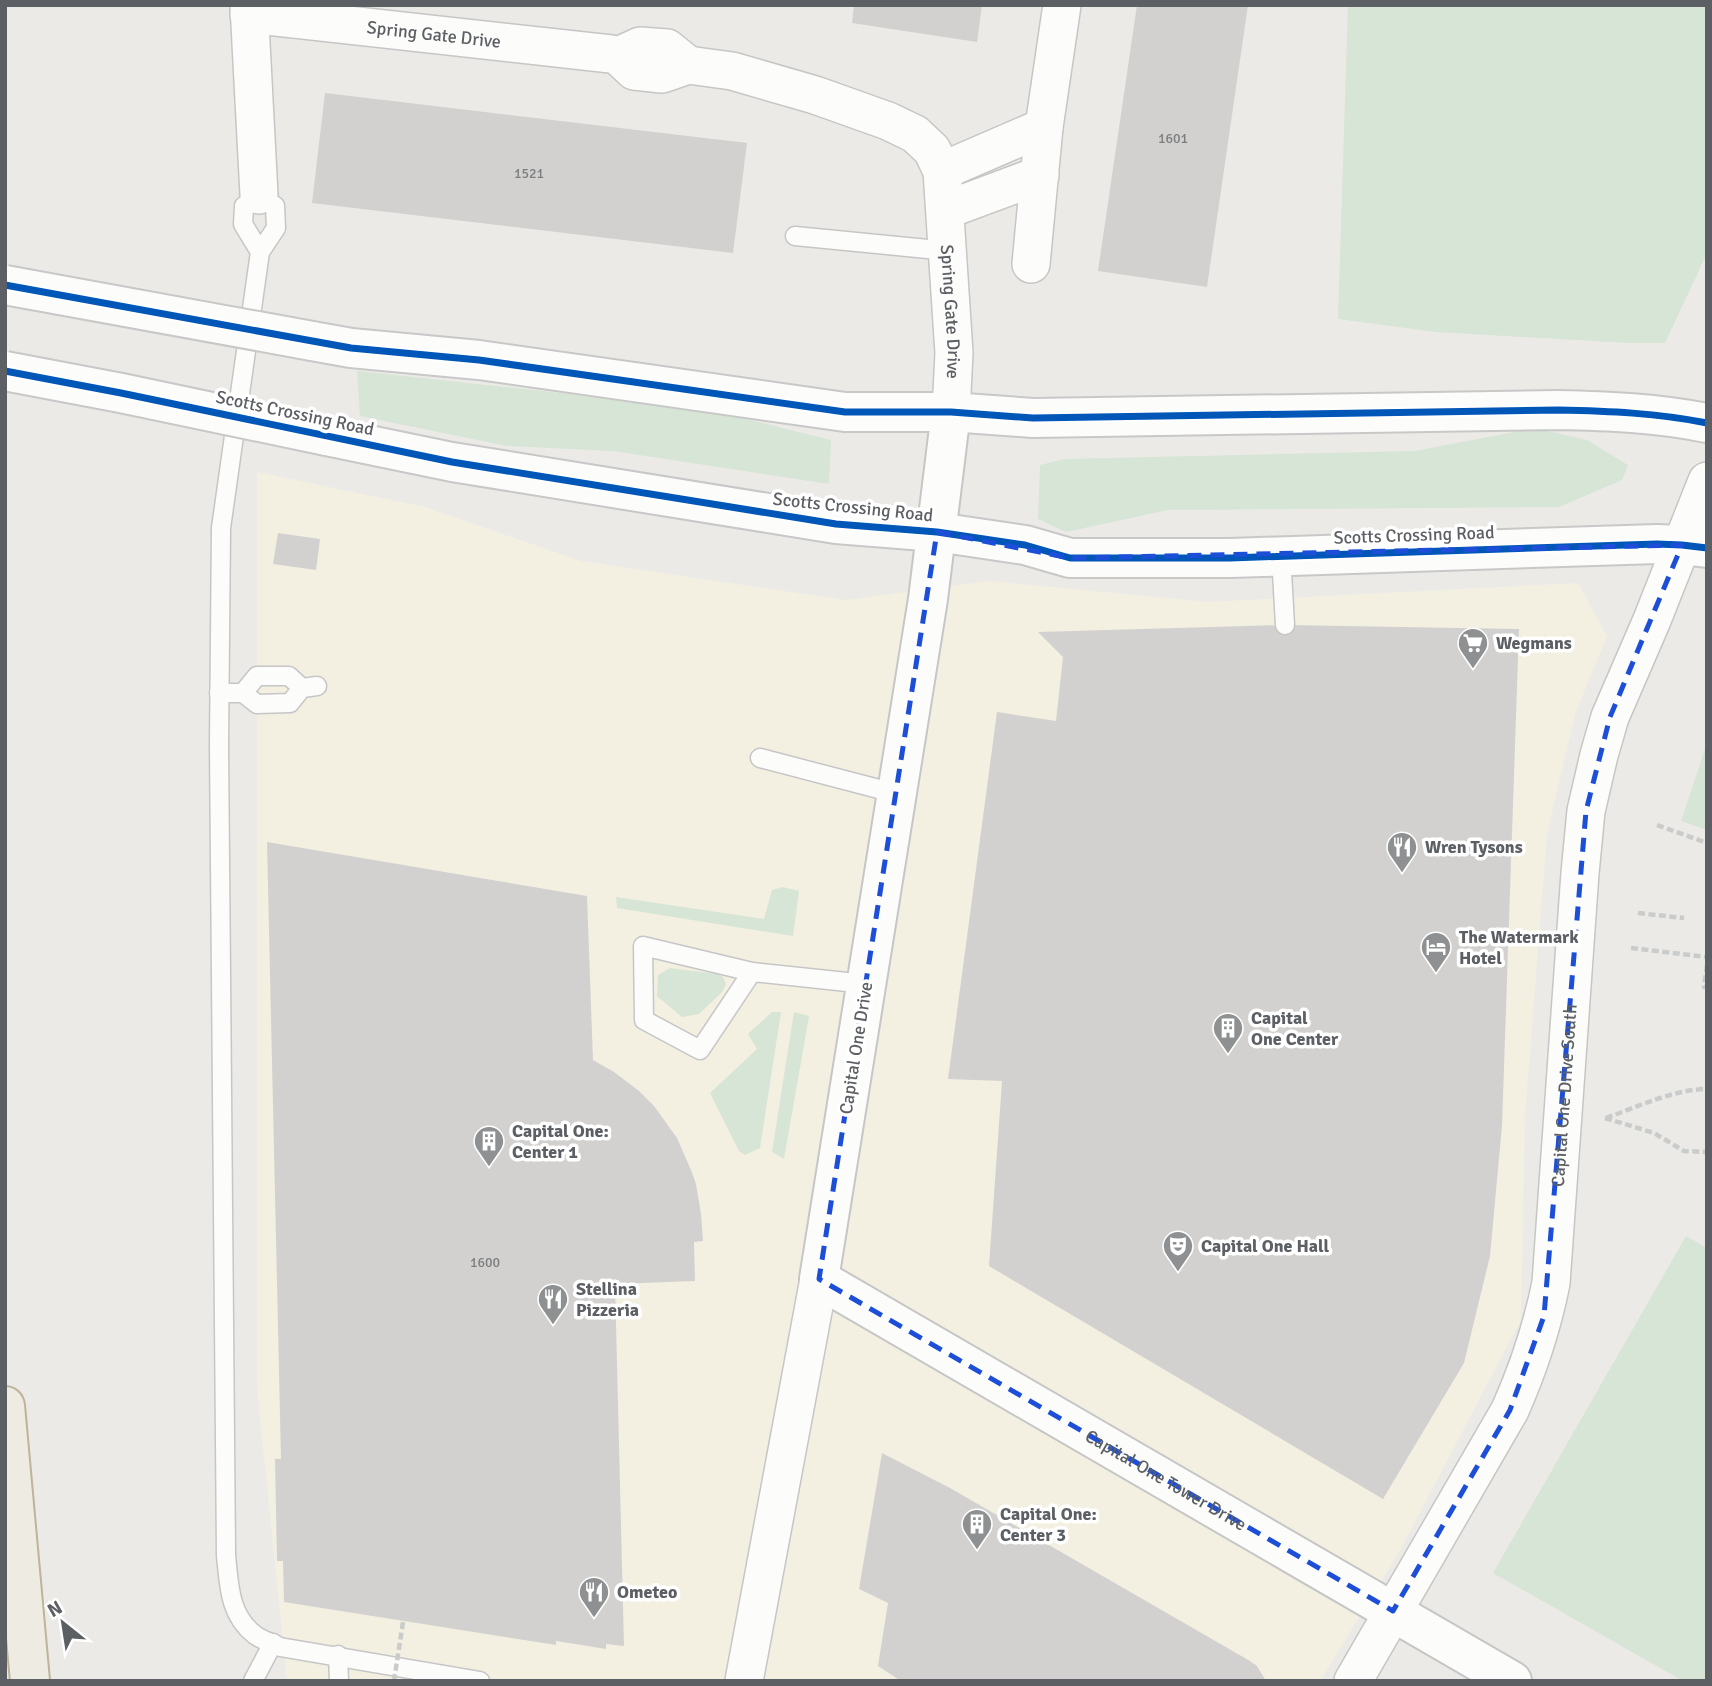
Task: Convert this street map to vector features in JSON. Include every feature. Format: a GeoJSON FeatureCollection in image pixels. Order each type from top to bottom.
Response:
{"type":"FeatureCollection","features":[{"type":"Feature","properties":{"kind":"highway"},"geometry":{"type":"LineString","coordinates":[[5,1406],[30,1681]]}},
{"type":"Feature","properties":{"kind":"main road"},"geometry":{"type":"LineString","coordinates":[[5,285],[351,348],[479,360],[845,412],[951,412],[1033,418],[1626,411],[1707,423]]}},
{"type":"Feature","properties":{"kind":"main road","name":"Scotts Crossing Road"},"geometry":{"type":"LineString","coordinates":[[5,372],[121,393],[452,462],[822,522],[937,532],[1025,545],[1070,558],[1230,558],[1694,547]]}},
{"type":"Feature","properties":{"kind":"main road","name":"Capital One Drive"},"geometry":{"type":"LineString","coordinates":[[819,1279],[928,599],[951,412]]}},
{"type":"Feature","properties":{"kind":"main road","name":"Capital One Tower Drive"},"geometry":{"type":"LineString","coordinates":[[819,1279],[1512,1681]]}},
{"type":"Feature","properties":{"kind":"street"},"geometry":{"type":"LineString","coordinates":[[1031,264],[1044,127],[1062,5]]}},
{"type":"Feature","properties":{"kind":"street","name":"Spring Gate Drive"},"geometry":{"type":"LineString","coordinates":[[259,195],[249,10],[569,48],[618,56],[634,71],[662,74],[688,65],[732,71],[815,95],[888,121],[915,134],[932,150],[942,171],[954,353],[951,412]]}},
{"type":"Feature","properties":{"kind":"street"},"geometry":{"type":"LineString","coordinates":[[942,171],[1044,127]]}},
{"type":"Feature","properties":{"kind":"street"},"geometry":{"type":"LineString","coordinates":[[946,210],[1040,175]]}},
{"type":"Feature","properties":{"kind":"street","name":"Capital One Drive South"},"geometry":{"type":"LineString","coordinates":[[1353,1681],[1510,1410],[1528,1369],[1544,1316],[1551,1283],[1586,811],[1610,718],[1632,663],[1652,620],[1694,547],[1707,481]]}},
{"type":"Feature","properties":{"kind":"street","name":"Capital One Drive"},"geometry":{"type":"LineString","coordinates":[[744,1681],[819,1279]]}},
{"type":"Feature","properties":{"kind":"lane"},"geometry":{"type":"LineString","coordinates":[[260,251],[243,224],[244,206],[259,195],[275,206],[276,228],[260,251],[221,528],[219,693],[226,1555],[231,1600],[240,1621],[257,1636],[280,1647],[480,1681]]}},
{"type":"Feature","properties":{"kind":"lane"},"geometry":{"type":"LineString","coordinates":[[795,236],[948,251]]}},
{"type":"Feature","properties":{"kind":"lane"},"geometry":{"type":"LineString","coordinates":[[1280,555],[1285,625]]}},
{"type":"Feature","properties":{"kind":"lane"},"geometry":{"type":"LineString","coordinates":[[219,693],[243,692],[257,704],[290,703],[309,687],[289,676],[257,676],[243,692]]}},
{"type":"Feature","properties":{"kind":"lane"},"geometry":{"type":"LineString","coordinates":[[760,758],[898,794]]}},
{"type":"Feature","properties":{"kind":"lane"},"geometry":{"type":"LineString","coordinates":[[752,972],[700,1050],[644,1020],[643,946],[752,972],[866,984]]}},
{"type":"Feature","properties":{"kind":"lane"},"geometry":{"type":"LineString","coordinates":[[253,1681],[274,1643]]}},
{"type":"Feature","properties":{"kind":"lane"},"geometry":{"type":"LineString","coordinates":[[338,1656],[339,1681]]}},
{"type":"Feature","properties":{"kind":"path"},"geometry":{"type":"LineString","coordinates":[[1657,825],[1707,843]]}},
{"type":"Feature","properties":{"kind":"path"},"geometry":{"type":"LineString","coordinates":[[1639,913],[1684,918]]}},
{"type":"Feature","properties":{"kind":"path"},"geometry":{"type":"LineString","coordinates":[[1631,948],[1707,957]]}},
{"type":"Feature","properties":{"kind":"path"},"geometry":{"type":"LineString","coordinates":[[1707,965],[1704,987],[1707,987]]}},
{"type":"Feature","properties":{"kind":"path"},"geometry":{"type":"LineString","coordinates":[[1707,1089],[1695,1089],[1605,1118],[1654,1133],[1684,1151],[1707,1152]]}},
{"type":"Feature","properties":{"kind":"path"},"geometry":{"type":"LineString","coordinates":[[394,1681],[403,1622]]}},
{"type":"Feature","properties":{"kind":"highlighted area"},"geometry":{"type":"Polygon","coordinates":[[[937,532],[1070,558],[1682,545],[1610,717],[1586,811],[1544,1316],[1510,1410],[1393,1611],[819,1279],[937,532]]]}},
{"type":"Feature","properties":{"kind":"shaded area"},"geometry":{"type":"Polygon","coordinates":[[[257,472],[425,507],[581,561],[846,600],[989,581],[1207,602],[1578,583],[1607,636],[1575,714],[1547,834],[1525,1117],[1521,1320],[1398,1554],[1320,1681],[287,1681],[257,1388],[257,472]]]}},
{"type":"Feature","properties":{"kind":"green space"},"geometry":{"type":"Polygon","coordinates":[[[1348,5],[1707,5],[1707,253],[1665,343],[1436,332],[1338,319],[1348,5]]]}},
{"type":"Feature","properties":{"kind":"green space"},"geometry":{"type":"Polygon","coordinates":[[[357,371],[725,414],[831,440],[829,484],[613,451],[507,446],[360,416],[357,371]]]}},
{"type":"Feature","properties":{"kind":"green space"},"geometry":{"type":"Polygon","coordinates":[[[1535,428],[1587,440],[1628,465],[1622,480],[1559,507],[1168,510],[1066,532],[1038,519],[1040,465],[1065,459],[1415,451],[1535,428]]]}},
{"type":"Feature","properties":{"kind":"green space"},"geometry":{"type":"Polygon","coordinates":[[[1707,743],[1707,830],[1681,821],[1707,743]]]}},
{"type":"Feature","properties":{"kind":"green space"},"geometry":{"type":"Polygon","coordinates":[[[783,887],[799,891],[793,936],[617,908],[616,897],[764,919],[772,890],[783,887]]]}},
{"type":"Feature","properties":{"kind":"green space"},"geometry":{"type":"Polygon","coordinates":[[[670,968],[717,974],[723,977],[726,984],[722,992],[699,1014],[682,1017],[657,996],[658,975],[670,968]]]}},
{"type":"Feature","properties":{"kind":"green space"},"geometry":{"type":"Polygon","coordinates":[[[772,1012],[781,1012],[760,1148],[745,1155],[739,1151],[710,1093],[757,1049],[748,1034],[772,1012]]]}},
{"type":"Feature","properties":{"kind":"green space"},"geometry":{"type":"Polygon","coordinates":[[[794,1012],[809,1016],[784,1159],[772,1152],[794,1012]]]}},
{"type":"Feature","properties":{"kind":"green space"},"geometry":{"type":"Polygon","coordinates":[[[1686,1236],[1707,1248],[1707,1681],[1683,1681],[1493,1573],[1686,1236]]]}},
{"type":"Feature","properties":{"kind":"building"},"geometry":{"type":"Polygon","coordinates":[[[854,5],[982,5],[977,42],[852,23],[854,5]]]}},
{"type":"Feature","properties":{"kind":"building"},"geometry":{"type":"Polygon","coordinates":[[[1137,5],[1248,5],[1207,287],[1098,271],[1137,5]]]}},
{"type":"Feature","properties":{"kind":"building"},"geometry":{"type":"Polygon","coordinates":[[[325,93],[747,143],[733,253],[312,203],[325,93]]]}},
{"type":"Feature","properties":{"kind":"building"},"geometry":{"type":"Polygon","coordinates":[[[278,533],[320,539],[316,570],[273,564],[278,533]]]}},
{"type":"Feature","properties":{"kind":"building","name":"Capital One Center"},"geometry":{"type":"Polygon","coordinates":[[[1285,625],[1519,629],[1502,1126],[1490,1256],[1464,1363],[1383,1499],[989,1266],[1002,1081],[948,1079],[997,712],[1056,721],[1063,657],[1038,632],[1285,625]]]}},
{"type":"Feature","properties":{"kind":"building"},"geometry":{"type":"Polygon","coordinates":[[[267,842],[587,896],[593,1060],[639,1091],[654,1106],[677,1138],[696,1184],[703,1241],[694,1242],[695,1281],[615,1284],[624,1646],[606,1644],[606,1649],[556,1641],[556,1645],[284,1602],[283,1561],[277,1561],[275,1459],[281,1459],[267,842]]]}},
{"type":"Feature","properties":{"kind":"building","name":"Capital One: Center 3"},"geometry":{"type":"Polygon","coordinates":[[[882,1453],[950,1488],[1250,1661],[1257,1666],[1266,1681],[901,1681],[878,1666],[888,1603],[859,1589],[882,1453]]]}},
{"type":"Feature","properties":{"kind":"cycle path"},"geometry":{"type":"LineString","coordinates":[[5,285],[351,348],[479,360],[845,412],[951,412],[1033,418],[1558,410],[1632,413],[1707,423]]}},
{"type":"Feature","properties":{"kind":"cycle path"},"geometry":{"type":"LineString","coordinates":[[5,371],[452,462],[836,524],[937,532],[1025,545],[1070,558],[1230,558],[1657,544],[1707,548]]}},
{"type":"Feature","properties":{"kind":"place","name":"Wegmans"},"geometry":{"type":"Point","coordinates":[1473,670]}},
{"type":"Feature","properties":{"kind":"place","name":"Wren Tysons"},"geometry":{"type":"Point","coordinates":[1402,874]}},
{"type":"Feature","properties":{"kind":"place","name":"The Watermark Hotel"},"geometry":{"type":"Point","coordinates":[1436,974]}},
{"type":"Feature","properties":{"kind":"place","name":"Capital One Center"},"geometry":{"type":"Point","coordinates":[1228,1055]}},
{"type":"Feature","properties":{"kind":"place","name":"Capital One: Center 1"},"geometry":{"type":"Point","coordinates":[489,1168]}},
{"type":"Feature","properties":{"kind":"place","name":"Capital One Hall"},"geometry":{"type":"Point","coordinates":[1178,1273]}},
{"type":"Feature","properties":{"kind":"place","name":"Stellina Pizzeria"},"geometry":{"type":"Point","coordinates":[553,1326]}},
{"type":"Feature","properties":{"kind":"place","name":"Capital One: Center 3"},"geometry":{"type":"Point","coordinates":[977,1551]}},
{"type":"Feature","properties":{"kind":"place","name":"Ometeo"},"geometry":{"type":"Point","coordinates":[594,1619]}}]}
